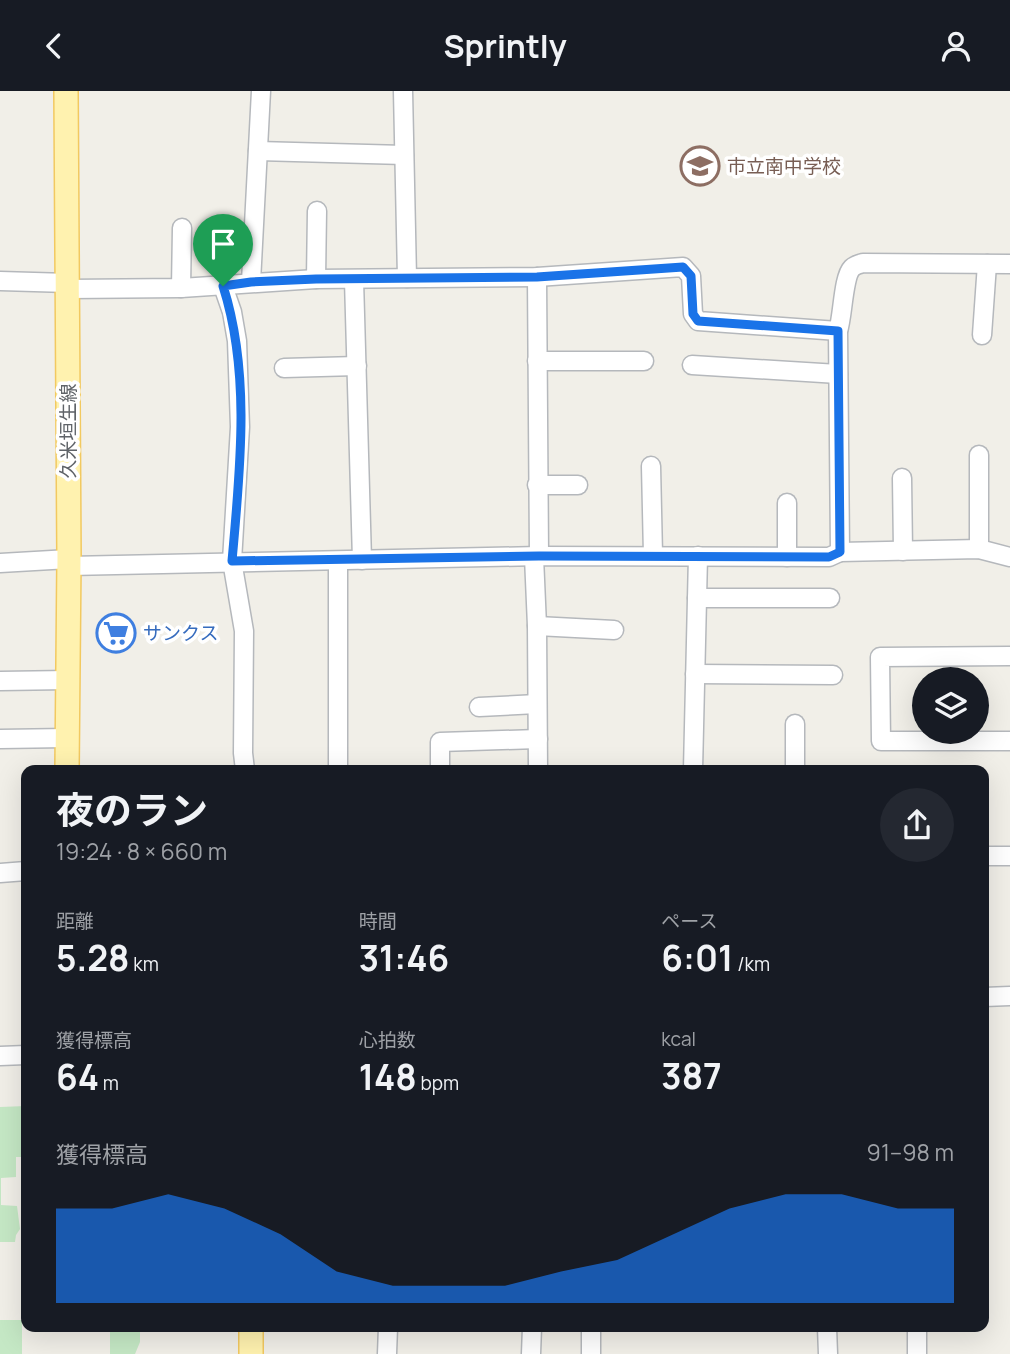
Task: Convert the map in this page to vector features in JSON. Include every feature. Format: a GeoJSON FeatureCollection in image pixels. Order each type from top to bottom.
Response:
{"type":"FeatureCollection","features":[{"type":"Feature","properties":{"kind":"main road","name":"久米垣生線"},"geometry":{"type":"LineString","coordinates":[[66,91],[69,562],[67,765]]}},
{"type":"Feature","properties":{"kind":"main road"},"geometry":{"type":"LineString","coordinates":[[251,1332],[251,1354]]}},
{"type":"Feature","properties":{"kind":"street"},"geometry":{"type":"LineString","coordinates":[[251,282],[261,91]]}},
{"type":"Feature","properties":{"kind":"street"},"geometry":{"type":"LineString","coordinates":[[403,91],[407,278]]}},
{"type":"Feature","properties":{"kind":"street"},"geometry":{"type":"LineString","coordinates":[[258,151],[404,155]]}},
{"type":"Feature","properties":{"kind":"street"},"geometry":{"type":"LineString","coordinates":[[316,279],[317,211]]}},
{"type":"Feature","properties":{"kind":"street"},"geometry":{"type":"LineString","coordinates":[[181,288],[182,227]]}},
{"type":"Feature","properties":{"kind":"street"},"geometry":{"type":"LineString","coordinates":[[840,552],[838,331],[843,316],[847,277],[852,268],[863,263],[1010,264]]}},
{"type":"Feature","properties":{"kind":"street"},"geometry":{"type":"LineString","coordinates":[[982,335],[987,264]]}},
{"type":"Feature","properties":{"kind":"street"},"geometry":{"type":"LineString","coordinates":[[0,281],[68,286],[181,288],[316,279],[537,277],[683,267],[691,276],[693,314],[698,321],[838,331]]}},
{"type":"Feature","properties":{"kind":"street"},"geometry":{"type":"LineString","coordinates":[[537,277],[538,765]]}},
{"type":"Feature","properties":{"kind":"street"},"geometry":{"type":"LineString","coordinates":[[354,280],[362,561]]}},
{"type":"Feature","properties":{"kind":"street"},"geometry":{"type":"LineString","coordinates":[[223,286],[237,341],[240,427],[232,561],[244,631],[244,765]]}},
{"type":"Feature","properties":{"kind":"street"},"geometry":{"type":"LineString","coordinates":[[537,361],[644,361]]}},
{"type":"Feature","properties":{"kind":"street"},"geometry":{"type":"LineString","coordinates":[[692,365],[838,374]]}},
{"type":"Feature","properties":{"kind":"street"},"geometry":{"type":"LineString","coordinates":[[284,367],[357,366]]}},
{"type":"Feature","properties":{"kind":"street"},"geometry":{"type":"LineString","coordinates":[[979,455],[979,549]]}},
{"type":"Feature","properties":{"kind":"street"},"geometry":{"type":"LineString","coordinates":[[651,465],[653,555]]}},
{"type":"Feature","properties":{"kind":"street"},"geometry":{"type":"LineString","coordinates":[[902,478],[903,551]]}},
{"type":"Feature","properties":{"kind":"street"},"geometry":{"type":"LineString","coordinates":[[537,485],[578,485]]}},
{"type":"Feature","properties":{"kind":"street"},"geometry":{"type":"LineString","coordinates":[[787,503],[787,557]]}},
{"type":"Feature","properties":{"kind":"street"},"geometry":{"type":"LineString","coordinates":[[0,563],[362,561],[653,555],[829,557],[840,552],[979,549],[1010,557]]}},
{"type":"Feature","properties":{"kind":"street"},"geometry":{"type":"LineString","coordinates":[[693,765],[698,556]]}},
{"type":"Feature","properties":{"kind":"street"},"geometry":{"type":"LineString","coordinates":[[338,561],[338,765]]}},
{"type":"Feature","properties":{"kind":"street"},"geometry":{"type":"LineString","coordinates":[[697,598],[830,598]]}},
{"type":"Feature","properties":{"kind":"street"},"geometry":{"type":"LineString","coordinates":[[537,627],[614,631]]}},
{"type":"Feature","properties":{"kind":"street"},"geometry":{"type":"LineString","coordinates":[[1010,656],[880,657],[881,741],[1010,741]]}},
{"type":"Feature","properties":{"kind":"street"},"geometry":{"type":"LineString","coordinates":[[695,674],[833,675]]}},
{"type":"Feature","properties":{"kind":"street"},"geometry":{"type":"LineString","coordinates":[[0,681],[68,680]]}},
{"type":"Feature","properties":{"kind":"street"},"geometry":{"type":"LineString","coordinates":[[479,708],[537,705]]}},
{"type":"Feature","properties":{"kind":"street"},"geometry":{"type":"LineString","coordinates":[[795,724],[795,765]]}},
{"type":"Feature","properties":{"kind":"street"},"geometry":{"type":"LineString","coordinates":[[0,739],[67,738]]}},
{"type":"Feature","properties":{"kind":"street"},"geometry":{"type":"LineString","coordinates":[[440,765],[440,742],[538,739]]}},
{"type":"Feature","properties":{"kind":"street"},"geometry":{"type":"LineString","coordinates":[[989,856],[1010,856]]}},
{"type":"Feature","properties":{"kind":"street"},"geometry":{"type":"LineString","coordinates":[[0,873],[21,871]]}},
{"type":"Feature","properties":{"kind":"street"},"geometry":{"type":"LineString","coordinates":[[989,997],[1010,996]]}},
{"type":"Feature","properties":{"kind":"street"},"geometry":{"type":"LineString","coordinates":[[0,1056],[21,1055]]}},
{"type":"Feature","properties":{"kind":"street"},"geometry":{"type":"LineString","coordinates":[[387,1354],[388,1332]]}},
{"type":"Feature","properties":{"kind":"street"},"geometry":{"type":"LineString","coordinates":[[531,1332],[531,1354]]}},
{"type":"Feature","properties":{"kind":"street"},"geometry":{"type":"LineString","coordinates":[[591,1332],[591,1354]]}},
{"type":"Feature","properties":{"kind":"street"},"geometry":{"type":"LineString","coordinates":[[827,1332],[828,1354]]}},
{"type":"Feature","properties":{"kind":"street"},"geometry":{"type":"LineString","coordinates":[[917,1332],[917,1354]]}},
{"type":"Feature","properties":{"kind":"green space"},"geometry":{"type":"Polygon","coordinates":[[[21,1106],[21,1157],[16,1157],[16,1177],[1,1178],[1,1205],[17,1206],[20,1229],[15,1242],[0,1242],[0,1107],[21,1106]]]}},
{"type":"Feature","properties":{"kind":"green space"},"geometry":{"type":"Polygon","coordinates":[[[0,1320],[21,1320],[22,1354],[0,1354],[0,1320]]]}},
{"type":"Feature","properties":{"kind":"green space"},"geometry":{"type":"Polygon","coordinates":[[[110,1332],[140,1332],[140,1342],[135,1354],[110,1354],[110,1332]]]}},
{"type":"Feature","properties":{"kind":"place","name":"市立南中学校"},"geometry":{"type":"Point","coordinates":[700,166]}},
{"type":"Feature","properties":{"kind":"place","name":"サンクス"},"geometry":{"type":"Point","coordinates":[116,633]}},
{"type":"Feature","properties":{"kind":"route"},"geometry":{"type":"LineString","coordinates":[[683,267],[691,276],[693,314],[698,321],[838,331],[840,552],[829,557],[653,555],[232,561],[240,427],[237,341],[223,286],[316,279],[537,277],[683,267]]}}]}
